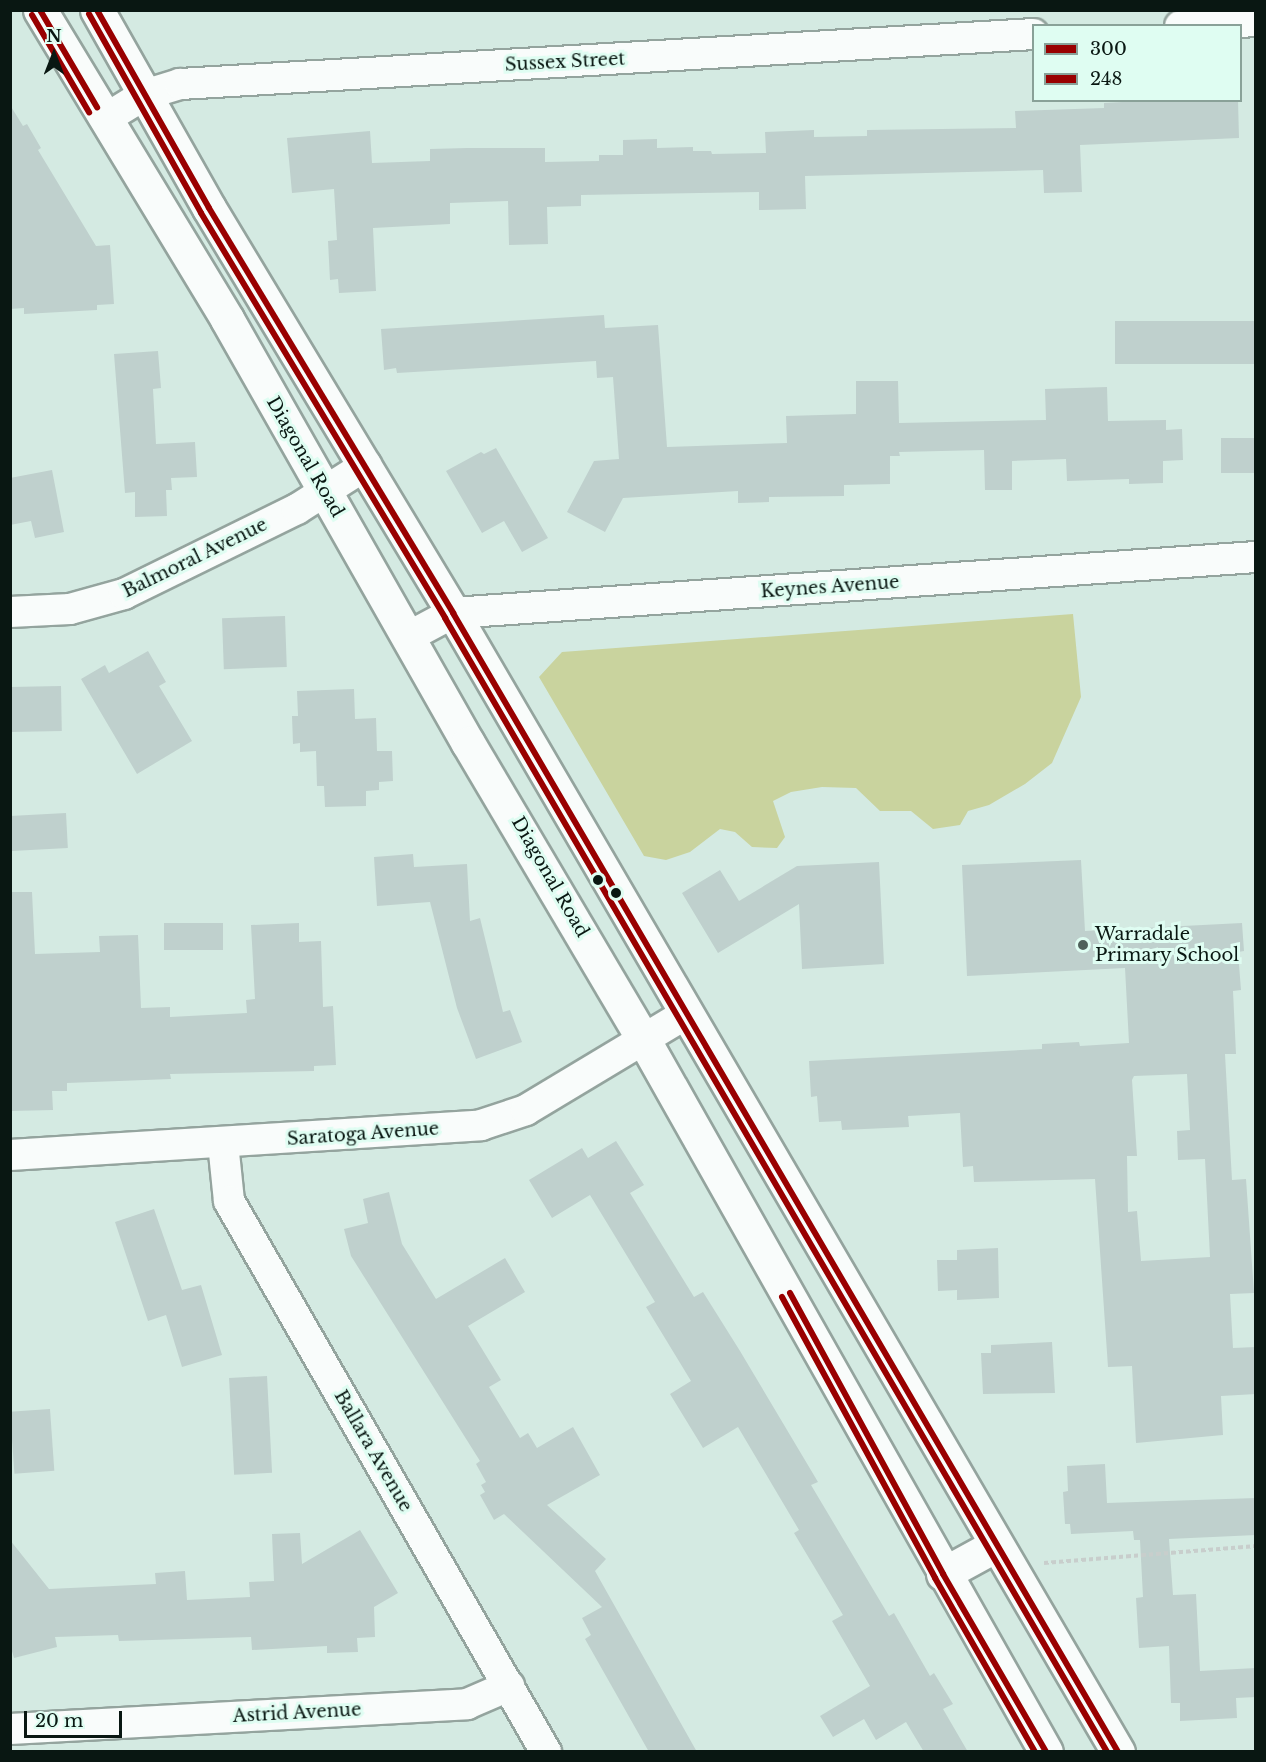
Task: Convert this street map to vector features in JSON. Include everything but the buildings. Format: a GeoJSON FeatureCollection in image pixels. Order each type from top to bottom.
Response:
{"type":"FeatureCollection","features":[{"type":"Feature","properties":{"kind":"main road","name":"Diagonal Road"},"geometry":{"type":"LineString","coordinates":[[40,10],[227,319],[324,492],[645,1042],[783,1281],[943,1574],[1046,1752]]}},
{"type":"Feature","properties":{"kind":"main road"},"geometry":{"type":"LineString","coordinates":[[97,10],[144,95],[453,613],[1118,1752]]}},
{"type":"Feature","properties":{"kind":"main road"},"geometry":{"type":"LineString","coordinates":[[943,1574],[1003,1555]]}},
{"type":"Feature","properties":{"kind":"street"},"geometry":{"type":"LineString","coordinates":[[1210,24],[1256,21]]}},
{"type":"Feature","properties":{"kind":"street","name":"Sussex Street"},"geometry":{"type":"LineString","coordinates":[[105,119],[144,95],[180,84],[1032,34]]}},
{"type":"Feature","properties":{"kind":"street","name":"Balmoral Avenue"},"geometry":{"type":"LineString","coordinates":[[10,612],[70,609],[124,594],[324,492],[366,465]]}},
{"type":"Feature","properties":{"kind":"street","name":"Keynes Avenue"},"geometry":{"type":"LineString","coordinates":[[410,636],[453,613],[1256,557]]}},
{"type":"Feature","properties":{"kind":"street","name":"Saratoga Avenue"},"geometry":{"type":"LineString","coordinates":[[10,1155],[481,1125],[526,1110],[645,1042],[686,1014]]}},
{"type":"Feature","properties":{"kind":"street","name":"Ballara Avenue"},"geometry":{"type":"LineString","coordinates":[[223,1143],[229,1201],[546,1752]]}},
{"type":"Feature","properties":{"kind":"street","name":"Astrid Avenue"},"geometry":{"type":"LineString","coordinates":[[10,1729],[467,1704],[509,1686]]}},
{"type":"Feature","properties":{"kind":"path"},"geometry":{"type":"LineString","coordinates":[[1003,1555],[1256,1546]]}},
{"type":"Feature","properties":{"kind":"green space"},"geometry":{"type":"Polygon","coordinates":[[[1073,614],[1081,697],[1052,763],[1025,784],[989,805],[968,811],[960,825],[933,829],[911,811],[880,811],[856,788],[822,787],[791,792],[773,801],[785,837],[777,848],[752,847],[735,832],[720,829],[690,852],[666,860],[644,856],[539,677],[562,652],[1073,614]]]}},
{"type":"Feature","properties":{"kind":"transit line","name":"300"},"geometry":{"type":"LineString","coordinates":[[40,10],[97,107]]}},
{"type":"Feature","properties":{"kind":"transit line","name":"300"},"geometry":{"type":"LineString","coordinates":[[97,10],[209,208],[453,613],[1118,1752]]}},
{"type":"Feature","properties":{"kind":"transit line","name":"248"},"geometry":{"type":"LineString","coordinates":[[89,14],[201,213],[445,618],[1107,1752]]}},
{"type":"Feature","properties":{"kind":"transit line","name":"248"},"geometry":{"type":"LineString","coordinates":[[32,15],[89,112]]}},
{"type":"Feature","properties":{"kind":"transit line","name":"300"},"geometry":{"type":"LineString","coordinates":[[790,1293],[943,1574],[1046,1752]]}},
{"type":"Feature","properties":{"kind":"transit line","name":"248"},"geometry":{"type":"LineString","coordinates":[[782,1297],[935,1578],[1035,1752]]}},
{"type":"Feature","properties":{"kind":"place","name":"Warradale Primary School"},"geometry":{"type":"Point","coordinates":[1083,945]}}]}
